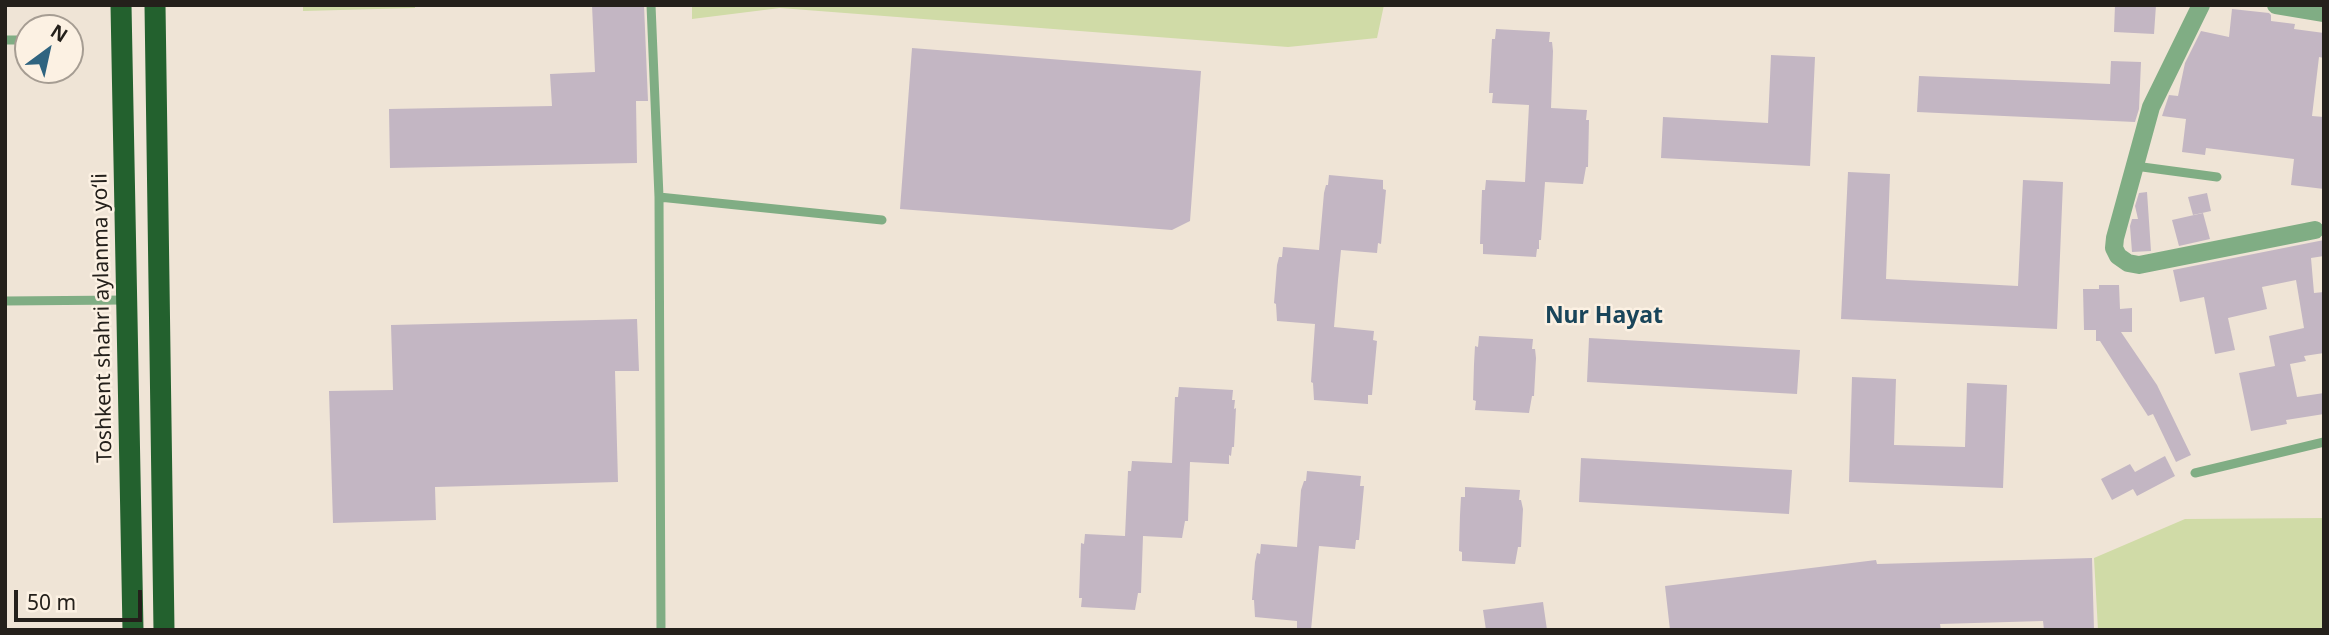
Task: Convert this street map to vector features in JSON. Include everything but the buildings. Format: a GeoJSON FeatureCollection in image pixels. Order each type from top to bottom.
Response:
{"type":"FeatureCollection","features":[{"type":"Feature","properties":{"kind":"highway","name":"Toshkent shahri aylanma yoʻli"},"geometry":{"type":"LineString","coordinates":[[121,5],[133,630]]}},
{"type":"Feature","properties":{"kind":"highway"},"geometry":{"type":"LineString","coordinates":[[155,5],[163,630]]}},
{"type":"Feature","properties":{"kind":"street"},"geometry":{"type":"LineString","coordinates":[[2201,5],[2151,107],[2115,238],[2114,248],[2118,256],[2139,265],[2315,230]]}},
{"type":"Feature","properties":{"kind":"street"},"geometry":{"type":"LineString","coordinates":[[2276,5],[2324,13]]}},
{"type":"Feature","properties":{"kind":"lane"},"geometry":{"type":"LineString","coordinates":[[651,5],[659,197],[661,630]]}},
{"type":"Feature","properties":{"kind":"lane"},"geometry":{"type":"LineString","coordinates":[[2135,166],[2217,177]]}},
{"type":"Feature","properties":{"kind":"lane"},"geometry":{"type":"LineString","coordinates":[[659,197],[882,220]]}},
{"type":"Feature","properties":{"kind":"lane"},"geometry":{"type":"LineString","coordinates":[[5,301],[127,300]]}},
{"type":"Feature","properties":{"kind":"lane"},"geometry":{"type":"LineString","coordinates":[[2195,473],[2324,442]]}},
{"type":"Feature","properties":{"kind":"green space"},"geometry":{"type":"Polygon","coordinates":[[[303,5],[415,5],[415,8],[303,11],[303,5]]]}},
{"type":"Feature","properties":{"kind":"green space"},"geometry":{"type":"Polygon","coordinates":[[[692,5],[1384,5],[1377,38],[1288,47],[780,8],[692,19],[692,5]]]}},
{"type":"Feature","properties":{"kind":"green space"},"geometry":{"type":"Polygon","coordinates":[[[2324,518],[2324,630],[2098,630],[2094,558],[2185,519],[2324,518]]]}},
{"type":"Feature","properties":{"kind":"district","name":"Nur Hayat"},"geometry":{"type":"Point","coordinates":[1604,316]}}]}
